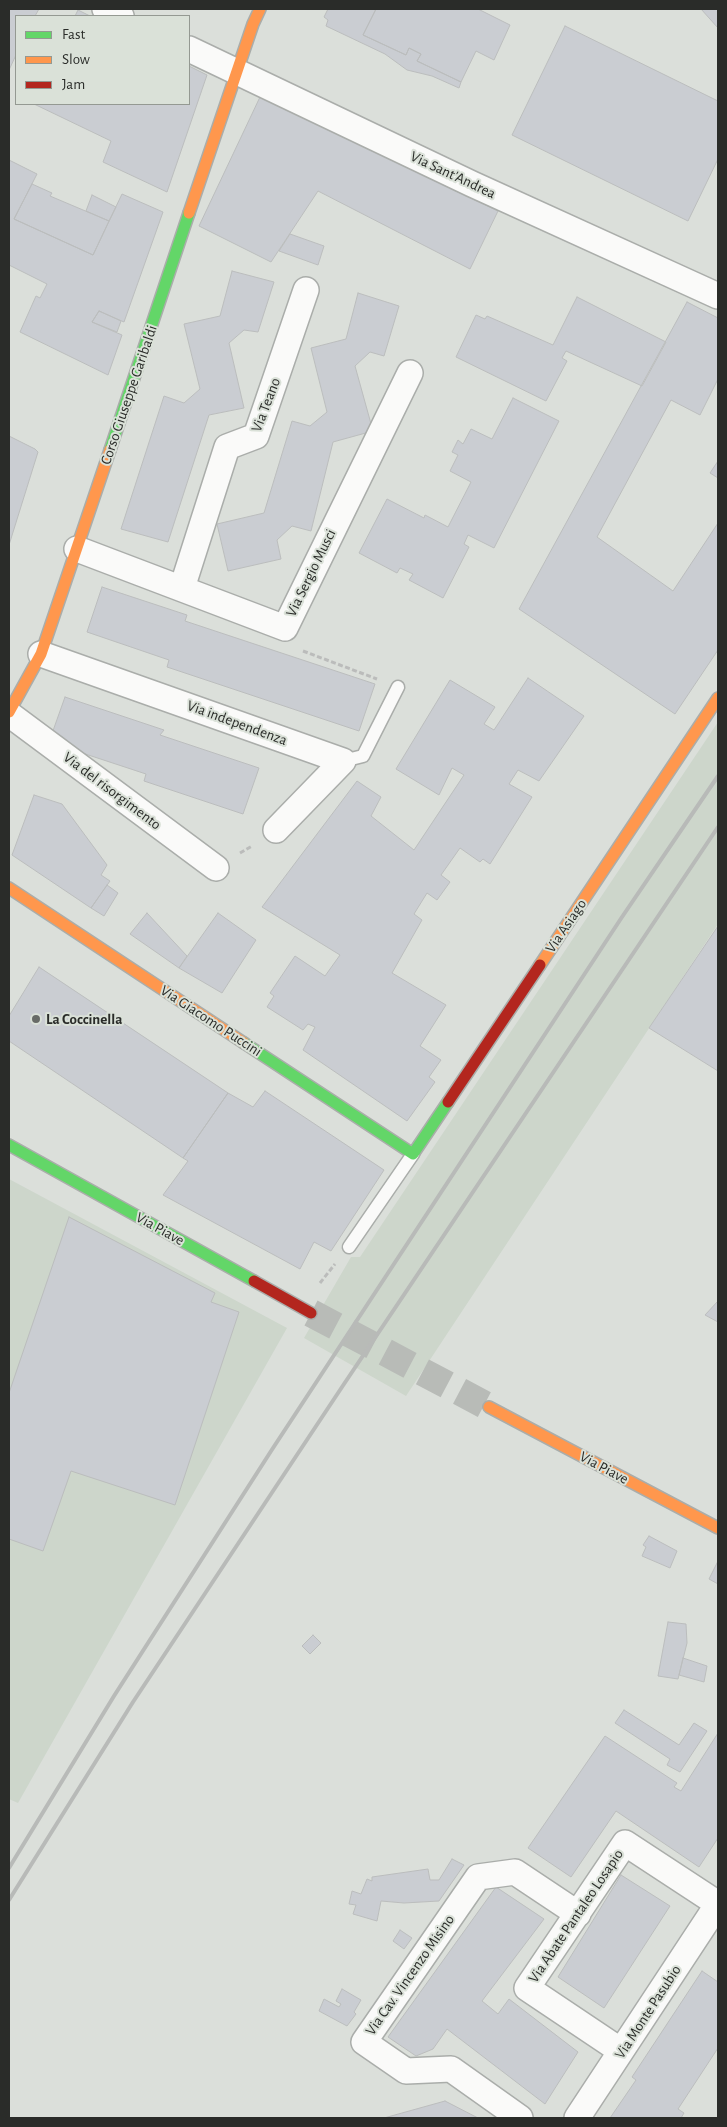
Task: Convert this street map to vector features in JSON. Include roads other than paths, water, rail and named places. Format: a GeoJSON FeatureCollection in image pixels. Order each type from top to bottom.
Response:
{"type":"FeatureCollection","features":[{"type":"Feature","properties":{"kind":"street"},"geometry":{"type":"LineString","coordinates":[[105,9],[119,15]]}},
{"type":"Feature","properties":{"kind":"street","name":"Corso Giuseppe Garibaldi"},"geometry":{"type":"LineString","coordinates":[[9,713],[41,654],[237,72],[260,9]]}},
{"type":"Feature","properties":{"kind":"street","name":"Via Sant'Andrea"},"geometry":{"type":"LineString","coordinates":[[190,49],[472,184],[718,296]]}},
{"type":"Feature","properties":{"kind":"street","name":"Via Teano"},"geometry":{"type":"LineString","coordinates":[[182,588],[227,446],[256,436],[306,290]]}},
{"type":"Feature","properties":{"kind":"street","name":"Via Sergio Musci"},"geometry":{"type":"LineString","coordinates":[[77,549],[285,628],[410,373]]}},
{"type":"Feature","properties":{"kind":"street","name":"Via independenza"},"geometry":{"type":"LineString","coordinates":[[41,654],[343,761]]}},
{"type":"Feature","properties":{"kind":"street","name":"Via Asiago"},"geometry":{"type":"LineString","coordinates":[[413,1154],[718,698]]}},
{"type":"Feature","properties":{"kind":"street","name":"Via del risorgimento"},"geometry":{"type":"LineString","coordinates":[[9,713],[216,868]]}},
{"type":"Feature","properties":{"kind":"street"},"geometry":{"type":"LineString","coordinates":[[276,830],[343,761]]}},
{"type":"Feature","properties":{"kind":"street","name":"Via Giacomo Puccini"},"geometry":{"type":"LineString","coordinates":[[9,888],[413,1154]]}},
{"type":"Feature","properties":{"kind":"street","name":"Via Piave"},"geometry":{"type":"LineString","coordinates":[[9,1145],[306,1310]]}},
{"type":"Feature","properties":{"kind":"street","name":"Via Piave"},"geometry":{"type":"LineString","coordinates":[[489,1407],[718,1528]]}},
{"type":"Feature","properties":{"kind":"street","name":"Via Abate Pantaleo Losapio"},"geometry":{"type":"LineString","coordinates":[[621,2051],[527,1988],[625,1842],[718,1904]]}},
{"type":"Feature","properties":{"kind":"street","name":"Via Cav. Vincenzo Misino"},"geometry":{"type":"LineString","coordinates":[[520,2118],[451,2069],[406,2071],[364,2042],[478,1877],[514,1872],[578,1914]]}},
{"type":"Feature","properties":{"kind":"street","name":"Via Monte Pasubio"},"geometry":{"type":"LineString","coordinates":[[577,2118],[718,1904]]}},
{"type":"Feature","properties":{"kind":"lane"},"geometry":{"type":"LineString","coordinates":[[343,761],[363,756],[398,687]]}},
{"type":"Feature","properties":{"kind":"lane"},"geometry":{"type":"LineString","coordinates":[[349,1247],[413,1154]]}},
{"type":"Feature","properties":{"kind":"tunnel"},"geometry":{"type":"LineString","coordinates":[[311,1313],[489,1407]]}},
{"type":"Feature","properties":{"kind":"railway"},"geometry":{"type":"LineString","coordinates":[[9,1868],[114,1696],[273,1448],[622,917],[718,776]]}},
{"type":"Feature","properties":{"kind":"railway"},"geometry":{"type":"LineString","coordinates":[[9,1900],[133,1702],[718,827]]}},
{"type":"Feature","properties":{"kind":"place","name":"La Coccinella"},"geometry":{"type":"Point","coordinates":[36,1019]}}]}
